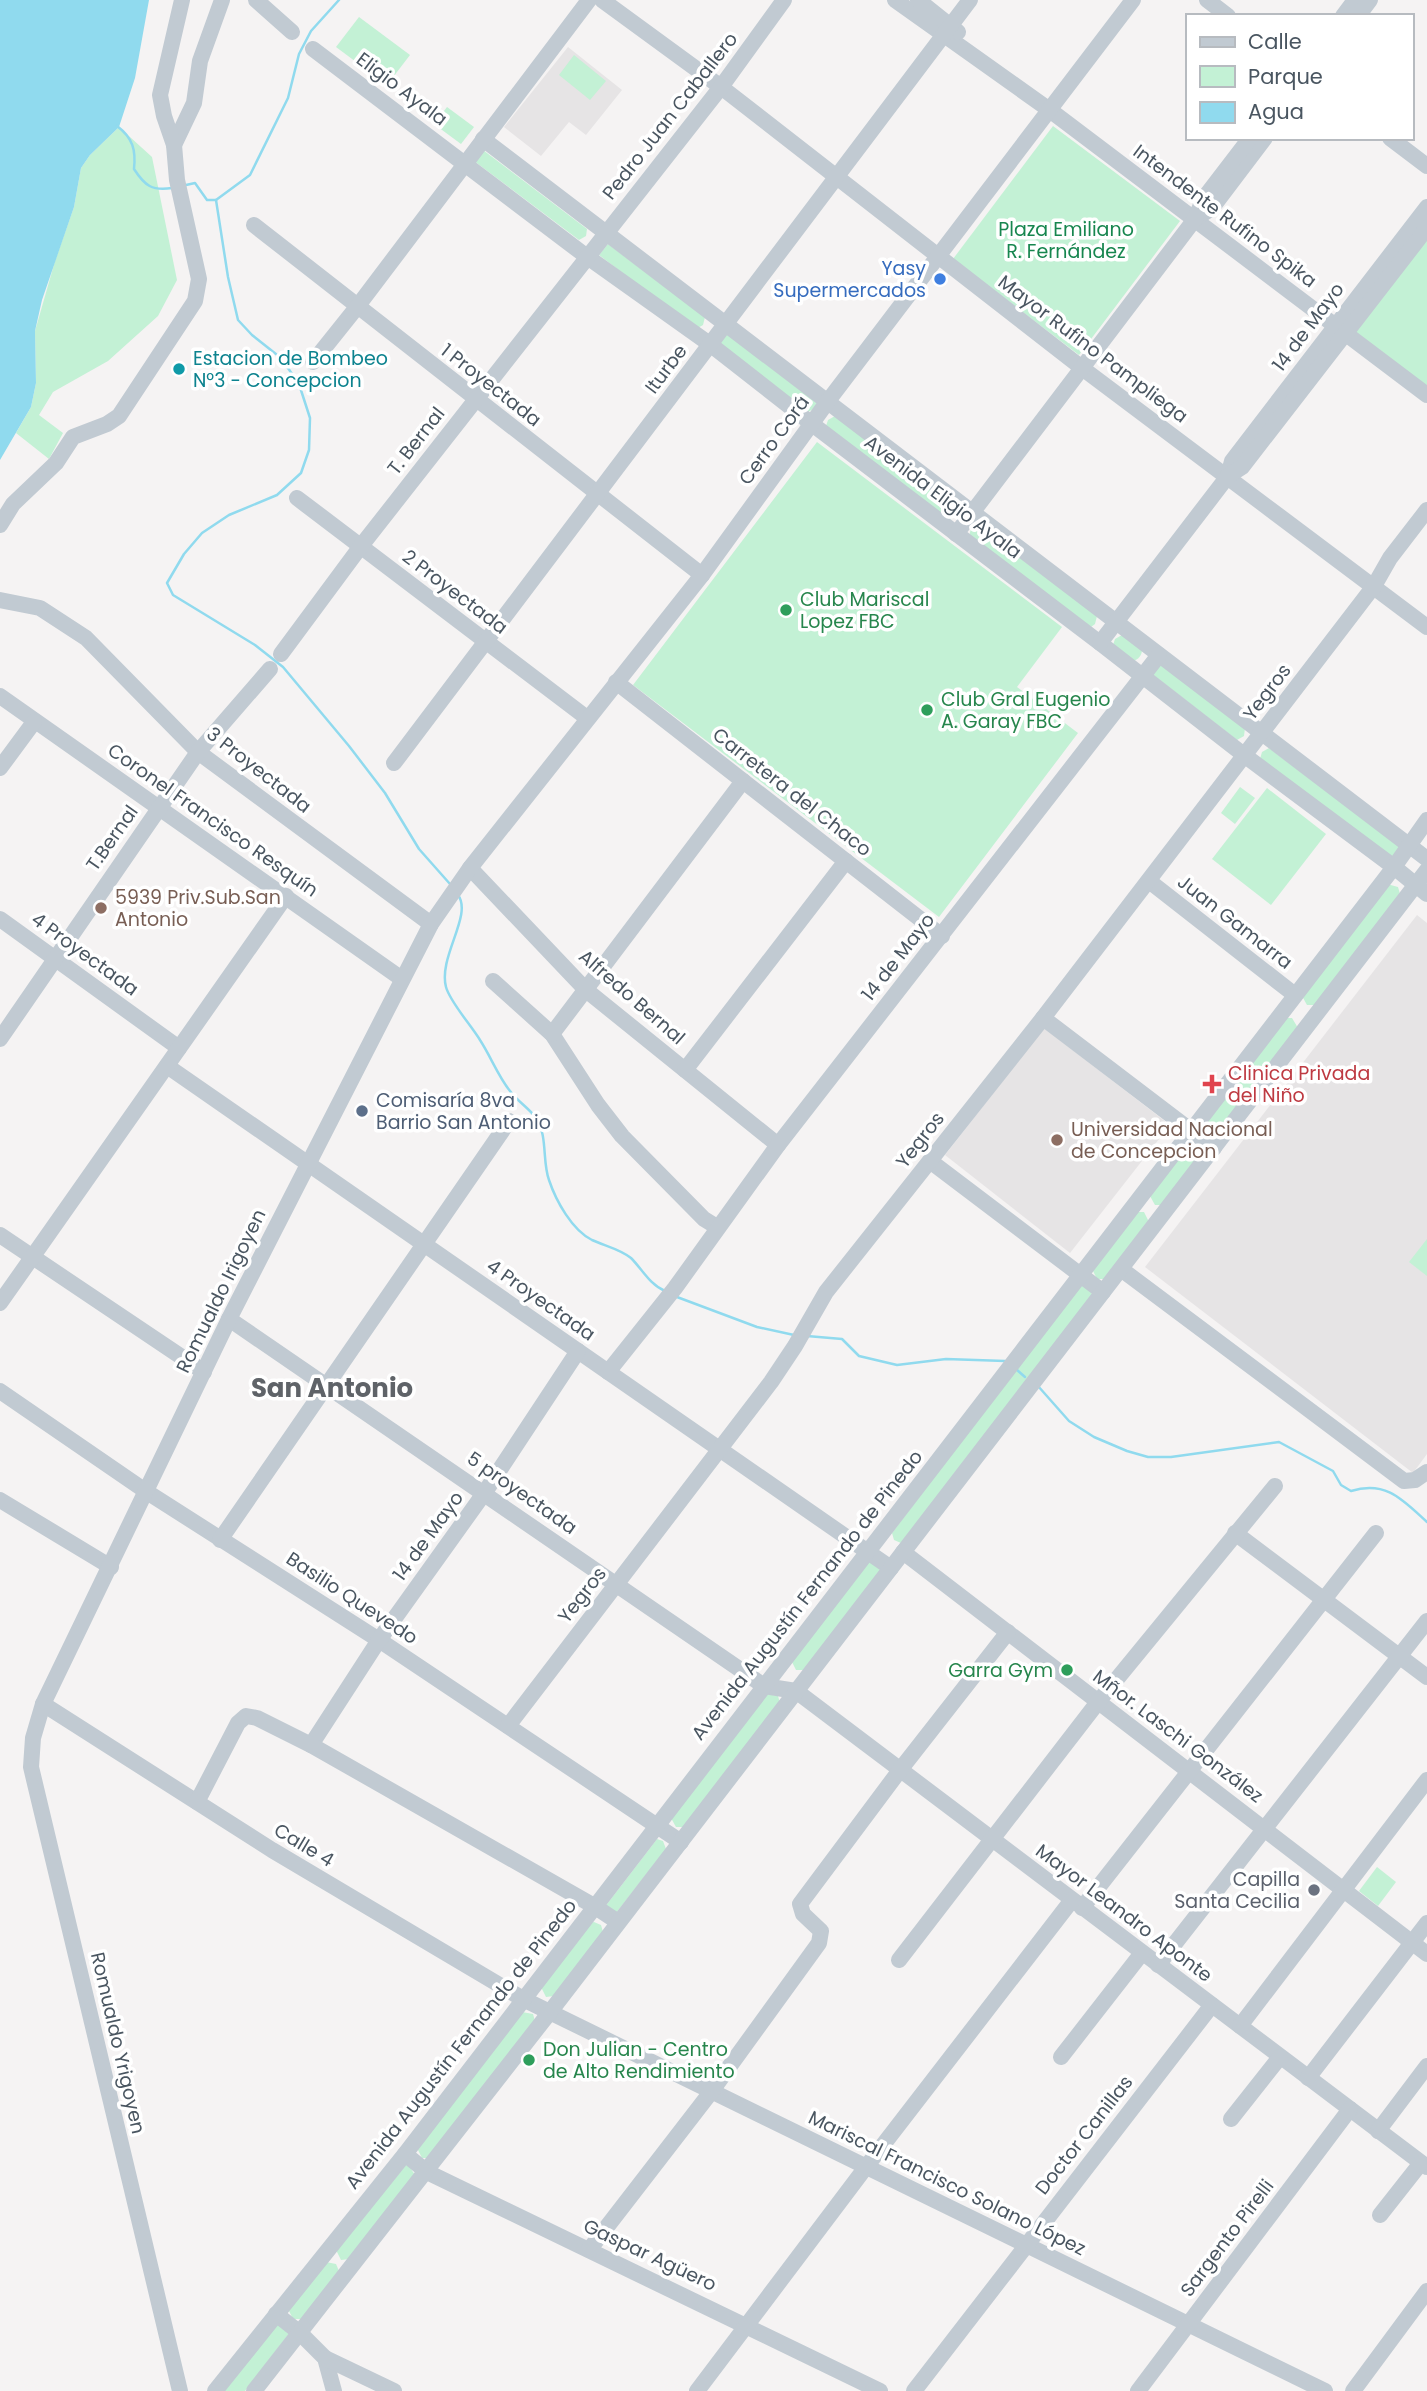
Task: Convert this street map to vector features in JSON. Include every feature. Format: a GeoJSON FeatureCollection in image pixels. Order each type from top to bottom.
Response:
{"type":"FeatureCollection","features":[{"type":"Feature","properties":{"kind":"street"},"geometry":{"type":"LineString","coordinates":[[0,525],[13,504],[56,463],[73,437],[107,424],[119,416],[195,301],[199,279],[178,186],[174,145],[160,95],[182,0]]}},
{"type":"Feature","properties":{"kind":"street"},"geometry":{"type":"LineString","coordinates":[[174,145],[194,103],[200,61],[222,0]]}},
{"type":"Feature","properties":{"kind":"street"},"geometry":{"type":"LineString","coordinates":[[256,0],[292,32]]}},
{"type":"Feature","properties":{"kind":"street"},"geometry":{"type":"LineString","coordinates":[[313,362],[589,0]]}},
{"type":"Feature","properties":{"kind":"street","name":"Mayor Rufino Pampliega"},"geometry":{"type":"LineString","coordinates":[[602,0],[721,87],[1082,368],[1427,626]]}},
{"type":"Feature","properties":{"kind":"street","name":"Pedro Juan Caballero"},"geometry":{"type":"LineString","coordinates":[[586,256],[721,87],[784,0]]}},
{"type":"Feature","properties":{"kind":"street","name":"Intendente Rufino Spika"},"geometry":{"type":"LineString","coordinates":[[895,0],[947,30]]}},
{"type":"Feature","properties":{"kind":"street","name":"Intendente Rufino Spika"},"geometry":{"type":"LineString","coordinates":[[918,0],[947,30],[997,71],[1427,395]]}},
{"type":"Feature","properties":{"kind":"street","name":"Iturbe"},"geometry":{"type":"LineString","coordinates":[[394,762],[970,0]]}},
{"type":"Feature","properties":{"kind":"street","name":"Cerro Corá"},"geometry":{"type":"LineString","coordinates":[[446,902],[464,874],[702,575],[828,401],[1133,0]]}},
{"type":"Feature","properties":{"kind":"street"},"geometry":{"type":"LineString","coordinates":[[1207,0],[1225,14]]}},
{"type":"Feature","properties":{"kind":"street","name":"Eligio Ayala"},"geometry":{"type":"LineString","coordinates":[[313,49],[464,163]]}},
{"type":"Feature","properties":{"kind":"street","name":"Avenida Eligio Ayala"},"geometry":{"type":"LineString","coordinates":[[483,139],[1408,845]]}},
{"type":"Feature","properties":{"kind":"street"},"geometry":{"type":"LineString","coordinates":[[956,534],[1195,219],[1204,198],[1248,140]]}},
{"type":"Feature","properties":{"kind":"street"},"geometry":{"type":"LineString","coordinates":[[1195,219],[1212,208],[1263,140]]}},
{"type":"Feature","properties":{"kind":"street"},"geometry":{"type":"LineString","coordinates":[[1393,140],[1427,166]]}},
{"type":"Feature","properties":{"kind":"street","name":"Avenida Eligio Ayala"},"geometry":{"type":"LineString","coordinates":[[464,163],[586,256],[711,345],[812,425],[1394,867]]}},
{"type":"Feature","properties":{"kind":"street","name":"14 de Mayo"},"geometry":{"type":"LineString","coordinates":[[1100,643],[1228,476],[1242,467],[1427,206]]}},
{"type":"Feature","properties":{"kind":"street","name":"1 Proyectada"},"geometry":{"type":"LineString","coordinates":[[254,225],[702,575]]}},
{"type":"Feature","properties":{"kind":"street","name":"14 de Mayo"},"geometry":{"type":"LineString","coordinates":[[1340,330],[1427,228]]}},
{"type":"Feature","properties":{"kind":"street","name":"T. Bernal"},"geometry":{"type":"LineString","coordinates":[[281,654],[360,547],[586,256]]}},
{"type":"Feature","properties":{"kind":"street","name":"2 Proyectada"},"geometry":{"type":"LineString","coordinates":[[297,498],[587,718]]}},
{"type":"Feature","properties":{"kind":"street","name":"Yegros"},"geometry":{"type":"LineString","coordinates":[[508,1726],[720,1450],[801,1336],[826,1292],[1149,881],[1374,586],[1390,558],[1427,510]]}},
{"type":"Feature","properties":{"kind":"street","name":"Yegros"},"geometry":{"type":"LineString","coordinates":[[1374,586],[1398,564],[1427,527]]}},
{"type":"Feature","properties":{"kind":"street","name":"3 Proyectada"},"geometry":{"type":"LineString","coordinates":[[0,600],[40,608],[86,638],[198,752],[431,924]]}},
{"type":"Feature","properties":{"kind":"street","name":"14 de Mayo"},"geometry":{"type":"LineString","coordinates":[[608,1373],[675,1288],[716,1227],[778,1145],[1159,655]]}},
{"type":"Feature","properties":{"kind":"street","name":"T.Bernal"},"geometry":{"type":"LineString","coordinates":[[0,1039],[198,752],[270,669]]}},
{"type":"Feature","properties":{"kind":"street","name":"Carretera del Chaco"},"geometry":{"type":"LineString","coordinates":[[616,682],[942,936]]}},
{"type":"Feature","properties":{"kind":"street","name":"Coronel Francisco Resquín"},"geometry":{"type":"LineString","coordinates":[[0,696],[402,978]]}},
{"type":"Feature","properties":{"kind":"street"},"geometry":{"type":"LineString","coordinates":[[0,768],[34,722]]}},
{"type":"Feature","properties":{"kind":"street"},"geometry":{"type":"LineString","coordinates":[[552,1034],[743,781]]}},
{"type":"Feature","properties":{"kind":"street","name":"Avenida Augustín Fernando de Pinedo"},"geometry":{"type":"LineString","coordinates":[[215,2391],[405,2154],[1394,867],[1427,820]]}},
{"type":"Feature","properties":{"kind":"street"},"geometry":{"type":"LineString","coordinates":[[1408,845],[1427,859]]}},
{"type":"Feature","properties":{"kind":"street"},"geometry":{"type":"LineString","coordinates":[[685,1070],[846,861]]}},
{"type":"Feature","properties":{"kind":"street"},"geometry":{"type":"LineString","coordinates":[[1394,867],[1422,890]]}},
{"type":"Feature","properties":{"kind":"street"},"geometry":{"type":"LineString","coordinates":[[254,2391],[427,2172],[1214,1148],[1422,890],[1427,870]]}},
{"type":"Feature","properties":{"kind":"street","name":"Alfredo Bernal"},"geometry":{"type":"LineString","coordinates":[[464,874],[586,990],[778,1145]]}},
{"type":"Feature","properties":{"kind":"street","name":"Juan Gamarra"},"geometry":{"type":"LineString","coordinates":[[1149,881],[1295,995]]}},
{"type":"Feature","properties":{"kind":"street"},"geometry":{"type":"LineString","coordinates":[[0,1303],[286,896]]}},
{"type":"Feature","properties":{"kind":"street","name":"Romualdo Irigoyen"},"geometry":{"type":"LineString","coordinates":[[43,1704],[229,1319],[402,978],[446,902]]}},
{"type":"Feature","properties":{"kind":"street","name":"4 Proyectada"},"geometry":{"type":"LineString","coordinates":[[0,919],[179,1048]]}},
{"type":"Feature","properties":{"kind":"street"},"geometry":{"type":"LineString","coordinates":[[493,981],[552,1034],[598,1105],[622,1136],[704,1219],[716,1227]]}},
{"type":"Feature","properties":{"kind":"street"},"geometry":{"type":"LineString","coordinates":[[1043,1018],[1214,1148]]}},
{"type":"Feature","properties":{"kind":"street","name":"4 Proyectada"},"geometry":{"type":"LineString","coordinates":[[167,1066],[891,1568]]}},
{"type":"Feature","properties":{"kind":"street"},"geometry":{"type":"LineString","coordinates":[[220,1540],[509,1121]]}},
{"type":"Feature","properties":{"kind":"street"},"geometry":{"type":"LineString","coordinates":[[930,1161],[1103,1292]]}},
{"type":"Feature","properties":{"kind":"street"},"geometry":{"type":"LineString","coordinates":[[0,1235],[204,1371]]}},
{"type":"Feature","properties":{"kind":"street"},"geometry":{"type":"LineString","coordinates":[[1121,1269],[1404,1481],[1421,1476]]}},
{"type":"Feature","properties":{"kind":"street","name":"5 proyectada"},"geometry":{"type":"LineString","coordinates":[[229,1319],[485,1492],[764,1686],[796,1692]]}},
{"type":"Feature","properties":{"kind":"street","name":"14 de Mayo"},"geometry":{"type":"LineString","coordinates":[[311,1745],[379,1640],[485,1492],[578,1351]]}},
{"type":"Feature","properties":{"kind":"street","name":"Basilio Quevedo"},"geometry":{"type":"LineString","coordinates":[[0,1391],[147,1492],[379,1640],[681,1842]]}},
{"type":"Feature","properties":{"kind":"street"},"geometry":{"type":"LineString","coordinates":[[899,1960],[1098,1702],[1275,1486]]}},
{"type":"Feature","properties":{"kind":"street"},"geometry":{"type":"LineString","coordinates":[[0,1500],[111,1567]]}},
{"type":"Feature","properties":{"kind":"street"},"geometry":{"type":"LineString","coordinates":[[1235,1533],[1427,1678]]}},
{"type":"Feature","properties":{"kind":"street"},"geometry":{"type":"LineString","coordinates":[[697,2391],[866,2167],[1077,1904],[1189,1771],[1376,1533]]}},
{"type":"Feature","properties":{"kind":"street","name":"Mñor. Laschi González"},"geometry":{"type":"LineString","coordinates":[[903,1552],[1427,1954]]}},
{"type":"Feature","properties":{"kind":"street"},"geometry":{"type":"LineString","coordinates":[[1158,1965],[1427,1621]]}},
{"type":"Feature","properties":{"kind":"street"},"geometry":{"type":"LineString","coordinates":[[589,2250],[711,2092],[819,1943],[821,1931],[803,1914],[800,1904],[1008,1632]]}},
{"type":"Feature","properties":{"kind":"street","name":"Mayor Leandro Aponte"},"geometry":{"type":"LineString","coordinates":[[796,1692],[1424,2165]]}},
{"type":"Feature","properties":{"kind":"street","name":"Calle 4"},"geometry":{"type":"LineString","coordinates":[[43,1704],[272,1850],[523,1999],[550,2012]]}},
{"type":"Feature","properties":{"kind":"street","name":"Romualdo Yrigoyen"},"geometry":{"type":"LineString","coordinates":[[43,1704],[33,1738],[31,1767],[180,2391]]}},
{"type":"Feature","properties":{"kind":"street"},"geometry":{"type":"LineString","coordinates":[[197,1802],[238,1723],[246,1716],[257,1718],[311,1745],[618,1922]]}},
{"type":"Feature","properties":{"kind":"street"},"geometry":{"type":"LineString","coordinates":[[1240,2026],[1427,1780]]}},
{"type":"Feature","properties":{"kind":"street"},"geometry":{"type":"LineString","coordinates":[[1308,2078],[1427,1923]]}},
{"type":"Feature","properties":{"kind":"street"},"geometry":{"type":"LineString","coordinates":[[1061,2057],[1142,1953]]}},
{"type":"Feature","properties":{"kind":"street","name":"Doctor Canillas"},"geometry":{"type":"LineString","coordinates":[[914,2391],[1212,2005]]}},
{"type":"Feature","properties":{"kind":"street","name":"Mariscal Francisco Solano López"},"geometry":{"type":"LineString","coordinates":[[550,2012],[1325,2391]]}},
{"type":"Feature","properties":{"kind":"street"},"geometry":{"type":"LineString","coordinates":[[1231,2119],[1280,2057]]}},
{"type":"Feature","properties":{"kind":"street"},"geometry":{"type":"LineString","coordinates":[[1378,2131],[1427,2066]]}},
{"type":"Feature","properties":{"kind":"street","name":"Sargento Pirelli"},"geometry":{"type":"LineString","coordinates":[[1138,2391],[1350,2109]]}},
{"type":"Feature","properties":{"kind":"street","name":"Gaspar Agüero"},"geometry":{"type":"LineString","coordinates":[[405,2154],[427,2172],[880,2391]]}},
{"type":"Feature","properties":{"kind":"street"},"geometry":{"type":"LineString","coordinates":[[1380,2216],[1424,2165]]}},
{"type":"Feature","properties":{"kind":"street"},"geometry":{"type":"LineString","coordinates":[[1353,2391],[1427,2291]]}},
{"type":"Feature","properties":{"kind":"street"},"geometry":{"type":"LineString","coordinates":[[276,2314],[325,2358],[394,2391]]}},
{"type":"Feature","properties":{"kind":"street"},"geometry":{"type":"LineString","coordinates":[[325,2358],[334,2391]]}},
{"type":"Feature","properties":{"kind":"shaded area"},"geometry":{"type":"Polygon","coordinates":[[[568,47],[622,90],[586,135],[569,122],[541,156],[504,127],[568,47]]]}},
{"type":"Feature","properties":{"kind":"shaded area"},"geometry":{"type":"Polygon","coordinates":[[[1417,915],[1427,923],[1427,1454],[1413,1473],[1145,1267],[1417,915]]]}},
{"type":"Feature","properties":{"kind":"shaded area","name":"Universidad Nacional de Concepcion"},"geometry":{"type":"Polygon","coordinates":[[[1044,1028],[1170,1125],[1070,1253],[945,1155],[1044,1028]]]}},
{"type":"Feature","properties":{"kind":"green space"},"geometry":{"type":"Polygon","coordinates":[[[359,17],[410,55],[387,85],[336,47],[359,17]]]}},
{"type":"Feature","properties":{"kind":"green space"},"geometry":{"type":"Polygon","coordinates":[[[574,55],[606,81],[590,100],[559,75],[574,55]]]}},
{"type":"Feature","properties":{"kind":"green space"},"geometry":{"type":"Polygon","coordinates":[[[447,107],[474,127],[461,144],[434,124],[447,107]]]}},
{"type":"Feature","properties":{"kind":"green space","name":"Plaza Emiliano R. Fernández"},"geometry":{"type":"Polygon","coordinates":[[[1053,126],[1180,221],[1079,355],[953,259],[1053,126]]]}},
{"type":"Feature","properties":{"kind":"green space"},"geometry":{"type":"Polygon","coordinates":[[[119,127],[152,157],[177,280],[158,316],[108,361],[53,392],[39,415],[63,433],[49,459],[16,433],[31,407],[36,383],[35,331],[74,207],[81,168],[90,155],[119,127]]]}},
{"type":"Feature","properties":{"kind":"green space"},"geometry":{"type":"Polygon","coordinates":[[[483,150],[587,229],[586,236],[579,240],[474,161],[483,150]]]}},
{"type":"Feature","properties":{"kind":"green space"},"geometry":{"type":"Polygon","coordinates":[[[1427,235],[1427,387],[1353,330],[1427,235]]]}},
{"type":"Feature","properties":{"kind":"green space"},"geometry":{"type":"Polygon","coordinates":[[[608,244],[705,317],[703,325],[696,329],[599,255],[608,244]]]}},
{"type":"Feature","properties":{"kind":"green space"},"geometry":{"type":"Polygon","coordinates":[[[727,334],[817,403],[815,408],[808,412],[718,343],[727,334]]]}},
{"type":"Feature","properties":{"kind":"green space"},"geometry":{"type":"Polygon","coordinates":[[[835,416],[957,509],[955,516],[949,520],[826,426],[828,420],[835,416]]]}},
{"type":"Feature","properties":{"kind":"green space"},"geometry":{"type":"Polygon","coordinates":[[[817,442],[1062,627],[1017,687],[1078,733],[939,917],[633,685],[817,442]]]}},
{"type":"Feature","properties":{"kind":"green space"},"geometry":{"type":"Polygon","coordinates":[[[978,526],[1097,616],[1095,624],[1091,627],[969,536],[971,529],[978,526]]]}},
{"type":"Feature","properties":{"kind":"green space"},"geometry":{"type":"Polygon","coordinates":[[[1122,635],[1142,650],[1137,660],[1133,661],[1113,645],[1115,639],[1122,635]]]}},
{"type":"Feature","properties":{"kind":"green space"},"geometry":{"type":"Polygon","coordinates":[[[1160,663],[1245,728],[1244,736],[1237,740],[1152,674],[1160,663]]]}},
{"type":"Feature","properties":{"kind":"green space"},"geometry":{"type":"Polygon","coordinates":[[[1269,748],[1399,846],[1397,853],[1391,857],[1260,759],[1262,752],[1269,748]]]}},
{"type":"Feature","properties":{"kind":"green space"},"geometry":{"type":"Polygon","coordinates":[[[1240,787],[1255,798],[1235,824],[1221,813],[1240,787]]]}},
{"type":"Feature","properties":{"kind":"green space"},"geometry":{"type":"Polygon","coordinates":[[[1267,788],[1326,834],[1271,905],[1212,859],[1267,788]]]}},
{"type":"Feature","properties":{"kind":"green space"},"geometry":{"type":"Polygon","coordinates":[[[1387,884],[1398,887],[1400,894],[1315,1005],[1307,1005],[1302,996],[1387,884]]]}},
{"type":"Feature","properties":{"kind":"green space"},"geometry":{"type":"Polygon","coordinates":[[[1285,1018],[1292,1018],[1298,1028],[1215,1136],[1210,1137],[1202,1131],[1202,1126],[1285,1018]]]}},
{"type":"Feature","properties":{"kind":"green space"},"geometry":{"type":"Polygon","coordinates":[[[1182,1153],[1190,1153],[1195,1163],[1163,1205],[1155,1205],[1150,1196],[1182,1153]]]}},
{"type":"Feature","properties":{"kind":"green space"},"geometry":{"type":"Polygon","coordinates":[[[1136,1212],[1144,1212],[1149,1222],[1105,1279],[1097,1279],[1092,1269],[1136,1212]]]}},
{"type":"Feature","properties":{"kind":"green space"},"geometry":{"type":"Polygon","coordinates":[[[1427,1239],[1427,1276],[1409,1262],[1427,1239]]]}},
{"type":"Feature","properties":{"kind":"green space"},"geometry":{"type":"Polygon","coordinates":[[[1083,1285],[1092,1295],[901,1543],[894,1540],[892,1533],[1079,1286],[1083,1285]]]}},
{"type":"Feature","properties":{"kind":"green space"},"geometry":{"type":"Polygon","coordinates":[[[868,1562],[876,1562],[881,1572],[804,1670],[796,1670],[791,1660],[868,1562]]]}},
{"type":"Feature","properties":{"kind":"green space"},"geometry":{"type":"Polygon","coordinates":[[[767,1694],[778,1696],[780,1703],[684,1827],[676,1827],[671,1818],[767,1694]]]}},
{"type":"Feature","properties":{"kind":"green space"},"geometry":{"type":"Polygon","coordinates":[[[657,1839],[663,1841],[666,1849],[616,1913],[604,1908],[657,1839]]]}},
{"type":"Feature","properties":{"kind":"green space"},"geometry":{"type":"Polygon","coordinates":[[[1377,1867],[1396,1882],[1378,1906],[1359,1891],[1377,1867]]]}},
{"type":"Feature","properties":{"kind":"green space"},"geometry":{"type":"Polygon","coordinates":[[[590,1923],[601,1925],[603,1932],[554,1996],[546,1997],[541,1987],[590,1923]]]}},
{"type":"Feature","properties":{"kind":"green space"},"geometry":{"type":"Polygon","coordinates":[[[522,2012],[533,2014],[535,2021],[430,2158],[422,2158],[417,2148],[522,2012]]]}},
{"type":"Feature","properties":{"kind":"green space"},"geometry":{"type":"Polygon","coordinates":[[[406,2165],[415,2175],[349,2259],[341,2260],[336,2250],[406,2165]]]}},
{"type":"Feature","properties":{"kind":"green space"},"geometry":{"type":"Polygon","coordinates":[[[326,2262],[336,2264],[339,2271],[301,2319],[293,2319],[288,2309],[326,2262]]]}},
{"type":"Feature","properties":{"kind":"green space"},"geometry":{"type":"Polygon","coordinates":[[[276,2325],[288,2331],[288,2335],[245,2391],[224,2391],[276,2325]]]}},
{"type":"Feature","properties":{"kind":"water"},"geometry":{"type":"Polygon","coordinates":[[[0,0],[149,0],[135,78],[119,127],[90,155],[81,168],[74,207],[42,300],[35,331],[36,383],[31,407],[0,460],[0,0]]]}},
{"type":"Feature","properties":{"kind":"waterway"},"geometry":{"type":"LineString","coordinates":[[186,185],[195,183],[207,200],[216,200],[250,175],[288,98],[299,54],[311,31],[339,0]]}},
{"type":"Feature","properties":{"kind":"waterway"},"geometry":{"type":"LineString","coordinates":[[117,126],[130,140],[134,150],[134,169],[142,180],[154,188],[172,188]]}},
{"type":"Feature","properties":{"kind":"waterway"},"geometry":{"type":"LineString","coordinates":[[216,200],[238,320],[281,358],[299,384],[310,418],[309,450],[301,473],[277,495],[229,515],[202,533],[184,554],[167,583],[173,595],[255,645],[283,667],[349,746],[385,793],[419,849],[450,884]]}},
{"type":"Feature","properties":{"kind":"waterway"},"geometry":{"type":"LineString","coordinates":[[458,895],[461,914],[445,975],[448,993],[506,1085],[540,1125],[549,1180],[560,1206],[571,1222],[592,1240],[631,1258],[651,1281],[665,1291]]}},
{"type":"Feature","properties":{"kind":"waterway"},"geometry":{"type":"LineString","coordinates":[[677,1297],[757,1327],[794,1335]]}},
{"type":"Feature","properties":{"kind":"waterway"},"geometry":{"type":"LineString","coordinates":[[807,1336],[842,1339],[859,1356],[897,1365],[946,1359],[1005,1361]]}},
{"type":"Feature","properties":{"kind":"waterway"},"geometry":{"type":"LineString","coordinates":[[1017,1370],[1025,1377]]}},
{"type":"Feature","properties":{"kind":"waterway"},"geometry":{"type":"LineString","coordinates":[[1038,1386],[1069,1421],[1094,1437],[1127,1451],[1148,1457],[1171,1457],[1279,1442],[1333,1471],[1341,1485],[1351,1491],[1363,1488],[1384,1490],[1402,1500],[1427,1522]]}},
{"type":"Feature","properties":{"kind":"place","name":"Yasy Supermercados"},"geometry":{"type":"Point","coordinates":[940,279]}},
{"type":"Feature","properties":{"kind":"place","name":"Estacion de Bombeo N°3 - Concepcion"},"geometry":{"type":"Point","coordinates":[179,369]}},
{"type":"Feature","properties":{"kind":"place","name":"Club Mariscal Lopez FBC"},"geometry":{"type":"Point","coordinates":[786,610]}},
{"type":"Feature","properties":{"kind":"place","name":"Club Gral Eugenio A. Garay FBC"},"geometry":{"type":"Point","coordinates":[927,710]}},
{"type":"Feature","properties":{"kind":"place","name":"5939 Priv.Sub.San Antonio"},"geometry":{"type":"Point","coordinates":[101,908]}},
{"type":"Feature","properties":{"kind":"place","name":"Clinica Privada del Niño"},"geometry":{"type":"Point","coordinates":[1212,1084]}},
{"type":"Feature","properties":{"kind":"place","name":"Comisaría 8va Barrio San Antonio"},"geometry":{"type":"Point","coordinates":[362,1111]}},
{"type":"Feature","properties":{"kind":"place","name":"Universidad Nacional de Concepcion"},"geometry":{"type":"Point","coordinates":[1057,1140]}},
{"type":"Feature","properties":{"kind":"place","name":"Garra Gym"},"geometry":{"type":"Point","coordinates":[1067,1670]}},
{"type":"Feature","properties":{"kind":"place","name":"Capilla Santa Cecilia"},"geometry":{"type":"Point","coordinates":[1314,1890]}},
{"type":"Feature","properties":{"kind":"place","name":"Don Julian - Centro de Alto Rendimiento"},"geometry":{"type":"Point","coordinates":[529,2060]}},
{"type":"Feature","properties":{"kind":"district","name":"San Antonio"},"geometry":{"type":"Point","coordinates":[332,1388]}}]}
